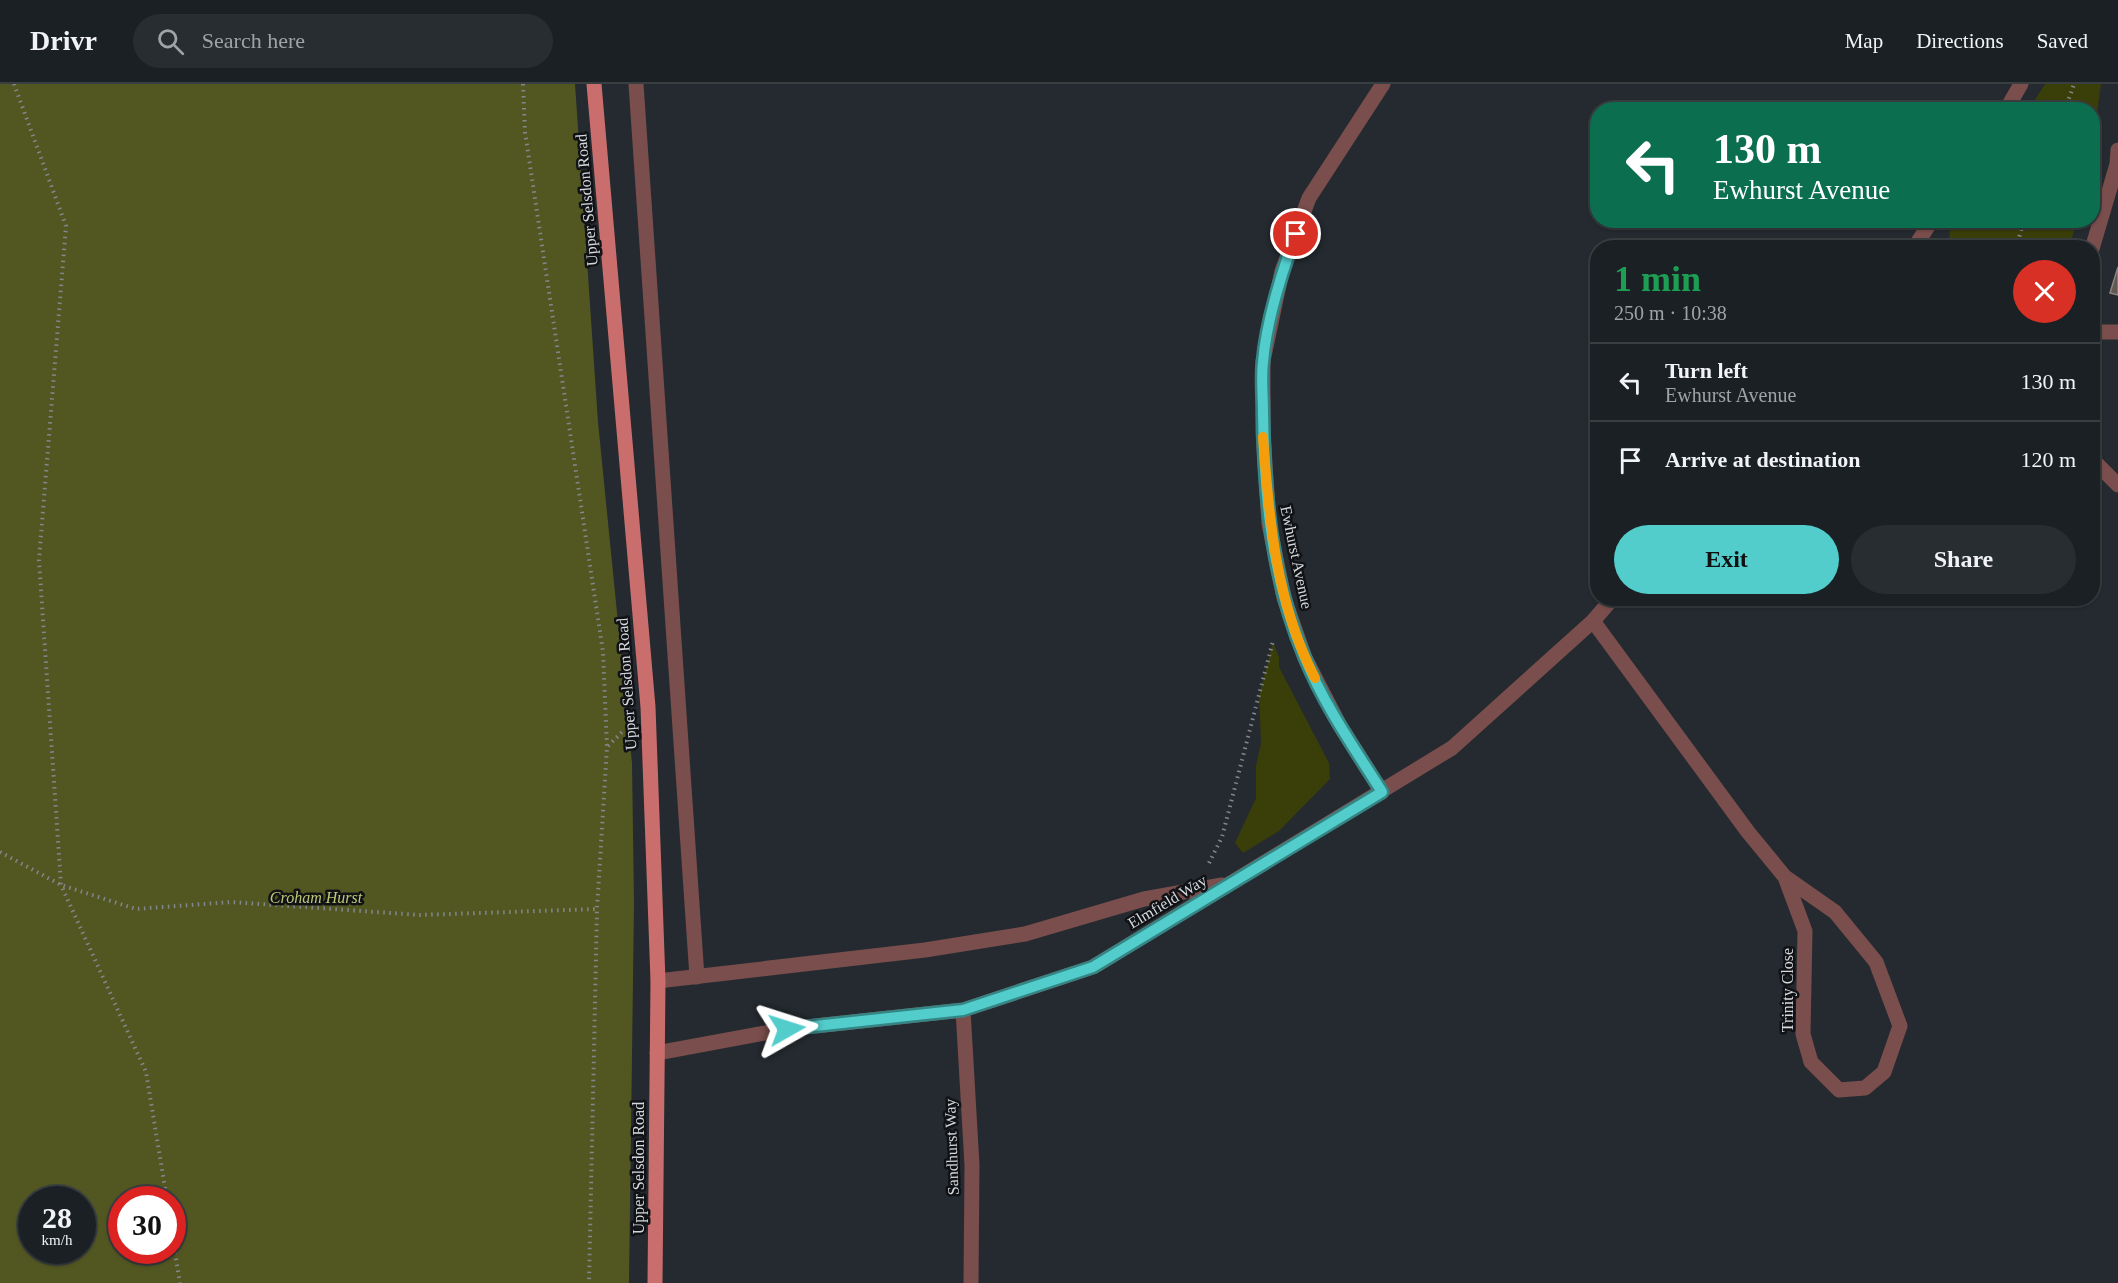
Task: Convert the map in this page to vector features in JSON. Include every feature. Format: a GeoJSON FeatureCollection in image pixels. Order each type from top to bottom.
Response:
{"type":"FeatureCollection","features":[{"type":"Feature","properties":{"kind":"main road","name":"Upper Selsdon Road"},"geometry":{"type":"LineString","coordinates":[[594,84],[648,707],[658,981],[655,1283]]}},
{"type":"Feature","properties":{"kind":"street"},"geometry":{"type":"LineString","coordinates":[[636,84],[696,977]]}},
{"type":"Feature","properties":{"kind":"street","name":"Ewhurst Avenue"},"geometry":{"type":"LineString","coordinates":[[1382,792],[1339,724],[1305,658],[1284,598],[1269,524],[1263,433],[1263,361],[1282,271],[1309,198],[1383,84]]}},
{"type":"Feature","properties":{"kind":"street"},"geometry":{"type":"LineString","coordinates":[[2011,102],[2021,84]]}},
{"type":"Feature","properties":{"kind":"street"},"geometry":{"type":"LineString","coordinates":[[2100,222],[2117,164],[2118,150]]}},
{"type":"Feature","properties":{"kind":"street"},"geometry":{"type":"LineString","coordinates":[[2100,332],[2118,332]]}},
{"type":"Feature","properties":{"kind":"street"},"geometry":{"type":"LineString","coordinates":[[2100,467],[2118,485]]}},
{"type":"Feature","properties":{"kind":"street","name":"Elmfield Way"},"geometry":{"type":"LineString","coordinates":[[657,1053],[787,1029],[963,1010],[1093,967],[1452,748],[1593,621],[1606,606]]}},
{"type":"Feature","properties":{"kind":"street","name":"Trinity Close"},"geometry":{"type":"LineString","coordinates":[[1593,621],[1748,832],[1785,877],[1835,912],[1876,962],[1900,1026],[1884,1072],[1865,1088],[1839,1090],[1811,1062],[1803,1034],[1805,931],[1785,877]]}},
{"type":"Feature","properties":{"kind":"street"},"geometry":{"type":"LineString","coordinates":[[658,981],[925,950],[1025,934],[1144,898],[1230,883]]}},
{"type":"Feature","properties":{"kind":"street","name":"Sandhurst Way"},"geometry":{"type":"LineString","coordinates":[[963,1010],[972,1165],[971,1283]]}},
{"type":"Feature","properties":{"kind":"path"},"geometry":{"type":"LineString","coordinates":[[14,84],[66,226],[39,560],[61,885],[146,1072],[165,1186]]}},
{"type":"Feature","properties":{"kind":"path"},"geometry":{"type":"LineString","coordinates":[[524,84],[525,132],[603,652],[607,747],[597,909],[589,1283]]}},
{"type":"Feature","properties":{"kind":"path"},"geometry":{"type":"LineString","coordinates":[[2068,102],[2074,84]]}},
{"type":"Feature","properties":{"kind":"path"},"geometry":{"type":"LineString","coordinates":[[1185,891],[1207,866],[1222,837],[1284,598]]}},
{"type":"Feature","properties":{"kind":"path"},"geometry":{"type":"LineString","coordinates":[[0,852],[61,885],[136,909],[231,902],[420,915],[597,909]]}},
{"type":"Feature","properties":{"kind":"path"},"geometry":{"type":"LineString","coordinates":[[177,1264],[180,1283]]}},
{"type":"Feature","properties":{"kind":"green space","name":"Croham Hurst"},"geometry":{"type":"Polygon","coordinates":[[[0,84],[575,84],[598,422],[632,763],[634,903],[629,1283],[0,1283],[0,84]]]}},
{"type":"Feature","properties":{"kind":"green space"},"geometry":{"type":"Polygon","coordinates":[[[2045,84],[2101,84],[2099,102],[2033,102],[2045,84]]]}},
{"type":"Feature","properties":{"kind":"green space"},"geometry":{"type":"Polygon","coordinates":[[[1952,228],[2074,228],[2072,240],[1949,240],[1952,228]]]}},
{"type":"Feature","properties":{"kind":"green space"},"geometry":{"type":"Polygon","coordinates":[[[1273,642],[1279,657],[1279,667],[1329,763],[1330,779],[1279,831],[1243,853],[1235,843],[1256,798],[1256,766],[1261,743],[1259,696],[1273,642]]]}},
{"type":"Feature","properties":{"kind":"building"},"geometry":{"type":"Polygon","coordinates":[[[2118,267],[2118,295],[2110,293],[2118,267]]]}},
{"type":"Feature","properties":{"kind":"slow traffic"},"geometry":{"type":"LineString","coordinates":[[1263,437],[1269,524],[1284,598],[1305,658],[1315,678]]}},
{"type":"Feature","properties":{"kind":"route"},"geometry":{"type":"LineString","coordinates":[[787,1029],[963,1010],[1093,967],[1382,792],[1339,724],[1305,658],[1284,598],[1269,524],[1263,433],[1263,361],[1282,271],[1296,234]]}}]}
